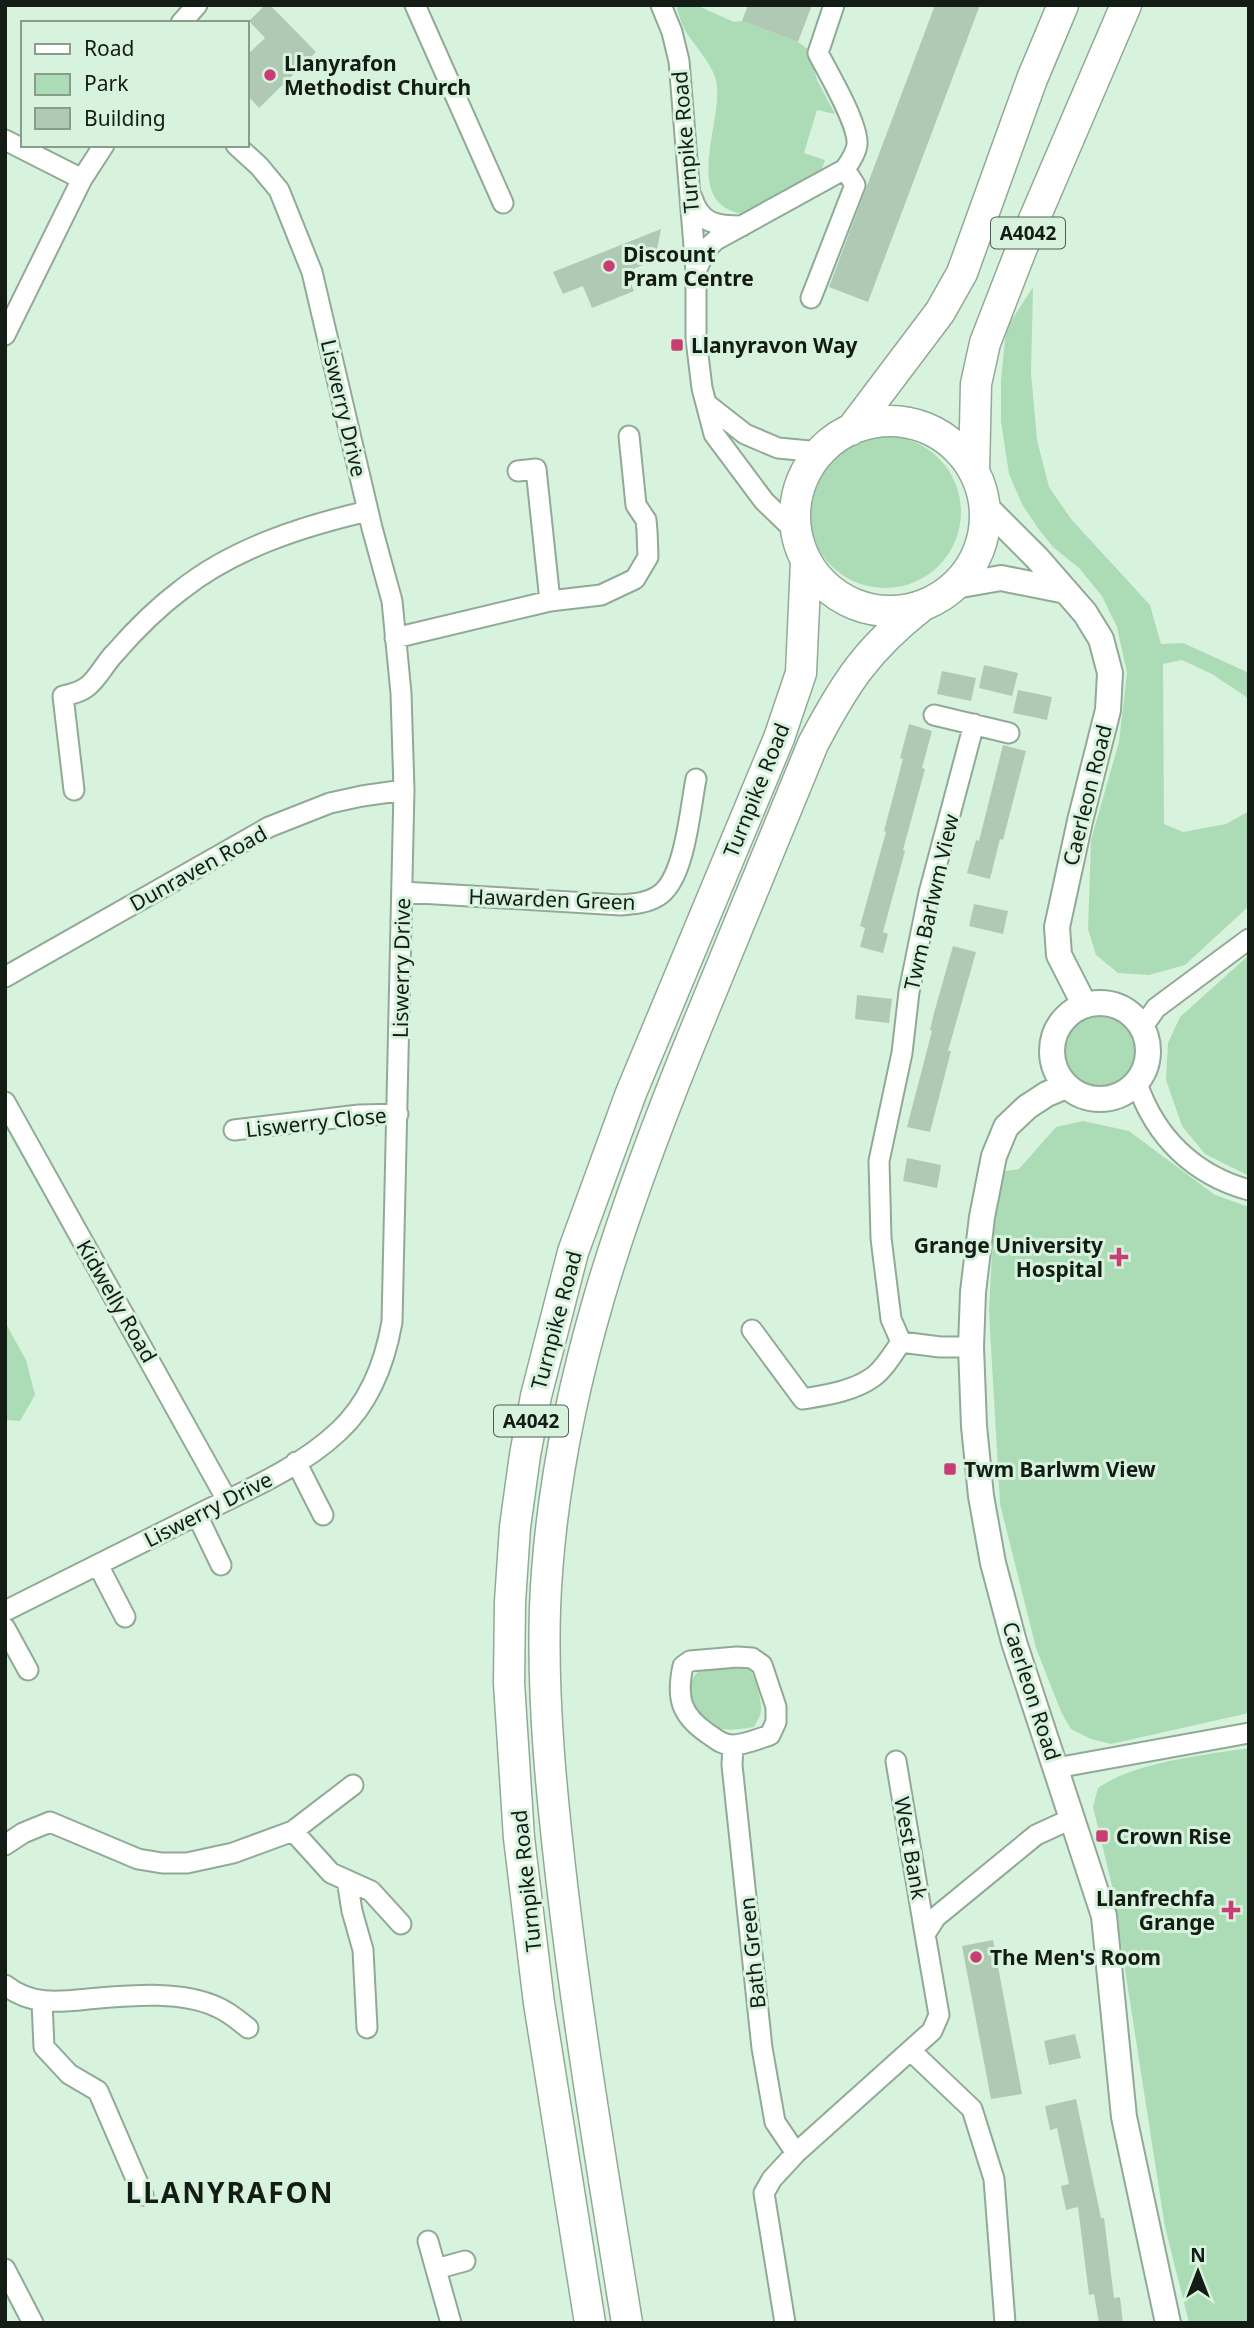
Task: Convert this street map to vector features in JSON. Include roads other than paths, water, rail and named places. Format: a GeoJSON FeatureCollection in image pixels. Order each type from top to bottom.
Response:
{"type":"FeatureCollection","features":[{"type":"Feature","properties":{"kind":"highway","name":"A4042"},"geometry":{"type":"LineString","coordinates":[[851,430],[940,312],[961,274],[1032,79],[1063,5]]}},
{"type":"Feature","properties":{"kind":"highway","name":"A4042"},"geometry":{"type":"LineString","coordinates":[[974,472],[976,384],[985,343],[1021,250],[1126,5]]}},
{"type":"Feature","properties":{"kind":"highway"},"geometry":{"type":"LineString","coordinates":[[878,422],[907,423],[934,432],[957,449],[974,472],[985,506],[984,535],[973,563],[955,586],[940,598],[922,606],[889,612],[856,606],[827,588],[806,562],[796,532],[795,511],[799,489],[807,470],[820,452],[851,430],[878,422]]}},
{"type":"Feature","properties":{"kind":"highway","name":"Turnpike Road"},"geometry":{"type":"LineString","coordinates":[[590,2323],[539,2003],[519,1838],[509,1683],[510,1602],[515,1527],[536,1396],[573,1252],[631,1093],[779,738],[801,673],[806,562]]}},
{"type":"Feature","properties":{"kind":"highway","name":"Turnpike Road"},"geometry":{"type":"LineString","coordinates":[[626,2323],[576,1998],[556,1832],[544,1687],[545,1604],[560,1469],[578,1377],[608,1265],[665,1103],[813,744],[838,696],[866,657],[893,629],[922,606]]}},
{"type":"Feature","properties":{"kind":"main road","name":"Caerleon Road"},"geometry":{"type":"LineString","coordinates":[[985,506],[1037,558],[1086,613],[1101,639],[1110,673],[1108,710],[1057,927],[1059,955],[1084,1004]]}},
{"type":"Feature","properties":{"kind":"main road"},"geometry":{"type":"LineString","coordinates":[[955,586],[1001,578],[1066,591]]}},
{"type":"Feature","properties":{"kind":"main road"},"geometry":{"type":"LineString","coordinates":[[1084,1004],[1110,1004],[1126,1010],[1139,1021],[1147,1035],[1149,1052],[1146,1069],[1137,1083],[1124,1094],[1108,1099],[1092,1099],[1066,1086],[1056,1072],[1052,1057],[1058,1027],[1067,1016],[1084,1004]]}},
{"type":"Feature","properties":{"kind":"main road","name":"Caerleon Road"},"geometry":{"type":"LineString","coordinates":[[1066,1086],[1027,1107],[1006,1127],[994,1156],[982,1217],[973,1292],[971,1347],[974,1426],[981,1496],[993,1563],[1014,1642],[1104,1916],[1124,2117],[1168,2323]]}},
{"type":"Feature","properties":{"kind":"street"},"geometry":{"type":"LineString","coordinates":[[183,21],[197,5]]}},
{"type":"Feature","properties":{"kind":"street"},"geometry":{"type":"LineString","coordinates":[[415,5],[503,203]]}},
{"type":"Feature","properties":{"kind":"street","name":"Turnpike Road"},"geometry":{"type":"LineString","coordinates":[[662,5],[679,61],[696,271],[696,339],[702,388],[714,434],[764,501],[796,532]]}},
{"type":"Feature","properties":{"kind":"street"},"geometry":{"type":"LineString","coordinates":[[696,271],[706,249],[716,240],[845,169],[857,147],[857,131],[818,52],[834,5]]}},
{"type":"Feature","properties":{"kind":"street"},"geometry":{"type":"LineString","coordinates":[[5,140],[82,179]]}},
{"type":"Feature","properties":{"kind":"street"},"geometry":{"type":"LineString","coordinates":[[5,335],[82,179],[103,147]]}},
{"type":"Feature","properties":{"kind":"street","name":"Liswerry Drive"},"geometry":{"type":"LineString","coordinates":[[5,1611],[228,1500],[296,1462],[340,1430],[356,1413],[371,1389],[388,1343],[395,1286],[404,790],[401,693],[392,601],[312,272],[279,190],[238,147]]}},
{"type":"Feature","properties":{"kind":"street"},"geometry":{"type":"LineString","coordinates":[[811,298],[855,185],[845,169]]}},
{"type":"Feature","properties":{"kind":"street"},"geometry":{"type":"LineString","coordinates":[[690,190],[696,210],[706,220],[721,226],[743,226]]}},
{"type":"Feature","properties":{"kind":"street"},"geometry":{"type":"LineString","coordinates":[[708,405],[745,434],[778,448],[820,452]]}},
{"type":"Feature","properties":{"kind":"street"},"geometry":{"type":"LineString","coordinates":[[395,638],[550,601],[601,595],[635,579],[648,557],[646,520],[636,505],[629,436]]}},
{"type":"Feature","properties":{"kind":"street"},"geometry":{"type":"LineString","coordinates":[[518,471],[536,469],[550,601]]}},
{"type":"Feature","properties":{"kind":"street"},"geometry":{"type":"LineString","coordinates":[[74,790],[63,696],[89,686],[155,611],[203,574],[264,543],[328,520],[368,511]]}},
{"type":"Feature","properties":{"kind":"street"},"geometry":{"type":"LineString","coordinates":[[934,715],[1009,733]]}},
{"type":"Feature","properties":{"kind":"street","name":"Twm Barlwm View"},"geometry":{"type":"LineString","coordinates":[[901,1342],[891,1319],[881,1238],[879,1161],[902,1053],[909,992],[929,893],[974,724]]}},
{"type":"Feature","properties":{"kind":"street","name":"Hawarden Green"},"geometry":{"type":"LineString","coordinates":[[402,892],[621,905],[643,903],[660,895],[672,882],[679,865],[696,779]]}},
{"type":"Feature","properties":{"kind":"street","name":"Dunraven Road"},"geometry":{"type":"LineString","coordinates":[[5,977],[269,827],[330,803],[404,790]]}},
{"type":"Feature","properties":{"kind":"street"},"geometry":{"type":"LineString","coordinates":[[1142,1028],[1156,1008],[1249,939]]}},
{"type":"Feature","properties":{"kind":"street"},"geometry":{"type":"LineString","coordinates":[[1137,1083],[1144,1103],[1158,1126],[1198,1168],[1229,1185],[1249,1190]]}},
{"type":"Feature","properties":{"kind":"street","name":"Kidwelly Road"},"geometry":{"type":"LineString","coordinates":[[5,1102],[228,1500]]}},
{"type":"Feature","properties":{"kind":"street","name":"Liswerry Close"},"geometry":{"type":"LineString","coordinates":[[234,1130],[359,1115],[398,1114]]}},
{"type":"Feature","properties":{"kind":"street"},"geometry":{"type":"LineString","coordinates":[[752,1330],[803,1399],[827,1395],[874,1377],[901,1342],[940,1347],[971,1347]]}},
{"type":"Feature","properties":{"kind":"street"},"geometry":{"type":"LineString","coordinates":[[296,1462],[323,1515]]}},
{"type":"Feature","properties":{"kind":"street"},"geometry":{"type":"LineString","coordinates":[[198,1515],[221,1565]]}},
{"type":"Feature","properties":{"kind":"street"},"geometry":{"type":"LineString","coordinates":[[98,1565],[125,1617]]}},
{"type":"Feature","properties":{"kind":"street"},"geometry":{"type":"LineString","coordinates":[[5,1628],[28,1670]]}},
{"type":"Feature","properties":{"kind":"street"},"geometry":{"type":"LineString","coordinates":[[737,1657],[752,1658],[762,1665],[776,1707],[776,1721],[769,1735],[733,1745],[722,1744],[692,1723],[683,1712],[680,1685],[683,1666],[690,1661],[737,1657]]}},
{"type":"Feature","properties":{"kind":"street"},"geometry":{"type":"LineString","coordinates":[[1056,1768],[1249,1732]]}},
{"type":"Feature","properties":{"kind":"street","name":"Bath Green"},"geometry":{"type":"LineString","coordinates":[[733,1745],[732,1765],[761,2048],[775,2122],[796,2153]]}},
{"type":"Feature","properties":{"kind":"street","name":"West Bank"},"geometry":{"type":"LineString","coordinates":[[896,1761],[925,1934]]}},
{"type":"Feature","properties":{"kind":"street"},"geometry":{"type":"LineString","coordinates":[[5,1845],[23,1833],[50,1822],[138,1859],[187,1863],[233,1853],[293,1831],[353,1784]]}},
{"type":"Feature","properties":{"kind":"street"},"geometry":{"type":"LineString","coordinates":[[785,2323],[764,2193],[772,2179],[796,2153],[932,2031],[939,2015],[925,1934],[936,1917],[1035,1835],[1073,1818]]}},
{"type":"Feature","properties":{"kind":"street"},"geometry":{"type":"LineString","coordinates":[[293,1831],[331,1873],[371,1891],[401,1924]]}},
{"type":"Feature","properties":{"kind":"street"},"geometry":{"type":"LineString","coordinates":[[347,1880],[363,1950],[367,2028]]}},
{"type":"Feature","properties":{"kind":"street"},"geometry":{"type":"LineString","coordinates":[[5,1985],[24,1997],[42,2002],[131,1997],[191,1999],[215,2006],[248,2028]]}},
{"type":"Feature","properties":{"kind":"street"},"geometry":{"type":"LineString","coordinates":[[42,2002],[44,2048],[69,2074],[98,2091],[143,2195]]}},
{"type":"Feature","properties":{"kind":"street"},"geometry":{"type":"LineString","coordinates":[[911,2051],[972,2109],[994,2179],[1005,2323]]}},
{"type":"Feature","properties":{"kind":"street"},"geometry":{"type":"LineString","coordinates":[[429,2241],[452,2323]]}},
{"type":"Feature","properties":{"kind":"street"},"geometry":{"type":"LineString","coordinates":[[436,2269],[465,2261]]}},
{"type":"Feature","properties":{"kind":"street"},"geometry":{"type":"LineString","coordinates":[[5,2269],[33,2323]]}},
{"type":"Feature","properties":{"kind":"place","name":"Llanyrafon Methodist Church"},"geometry":{"type":"Point","coordinates":[270,75]}},
{"type":"Feature","properties":{"kind":"place","name":"Discount Pram Centre"},"geometry":{"type":"Point","coordinates":[609,266]}},
{"type":"Feature","properties":{"kind":"place","name":"Llanyravon Way"},"geometry":{"type":"Point","coordinates":[677,345]}},
{"type":"Feature","properties":{"kind":"place","name":"Grange University Hospital"},"geometry":{"type":"Point","coordinates":[1119,1257]}},
{"type":"Feature","properties":{"kind":"place","name":"Twm Barlwm View"},"geometry":{"type":"Point","coordinates":[950,1469]}},
{"type":"Feature","properties":{"kind":"place","name":"Crown Rise"},"geometry":{"type":"Point","coordinates":[1102,1836]}},
{"type":"Feature","properties":{"kind":"place","name":"Llanfrechfa Grange"},"geometry":{"type":"Point","coordinates":[1231,1910]}},
{"type":"Feature","properties":{"kind":"place","name":"The Men's Room"},"geometry":{"type":"Point","coordinates":[976,1957]}},
{"type":"Feature","properties":{"kind":"district","name":"LLANYRAFON"},"geometry":{"type":"Point","coordinates":[230,2192]}}]}
